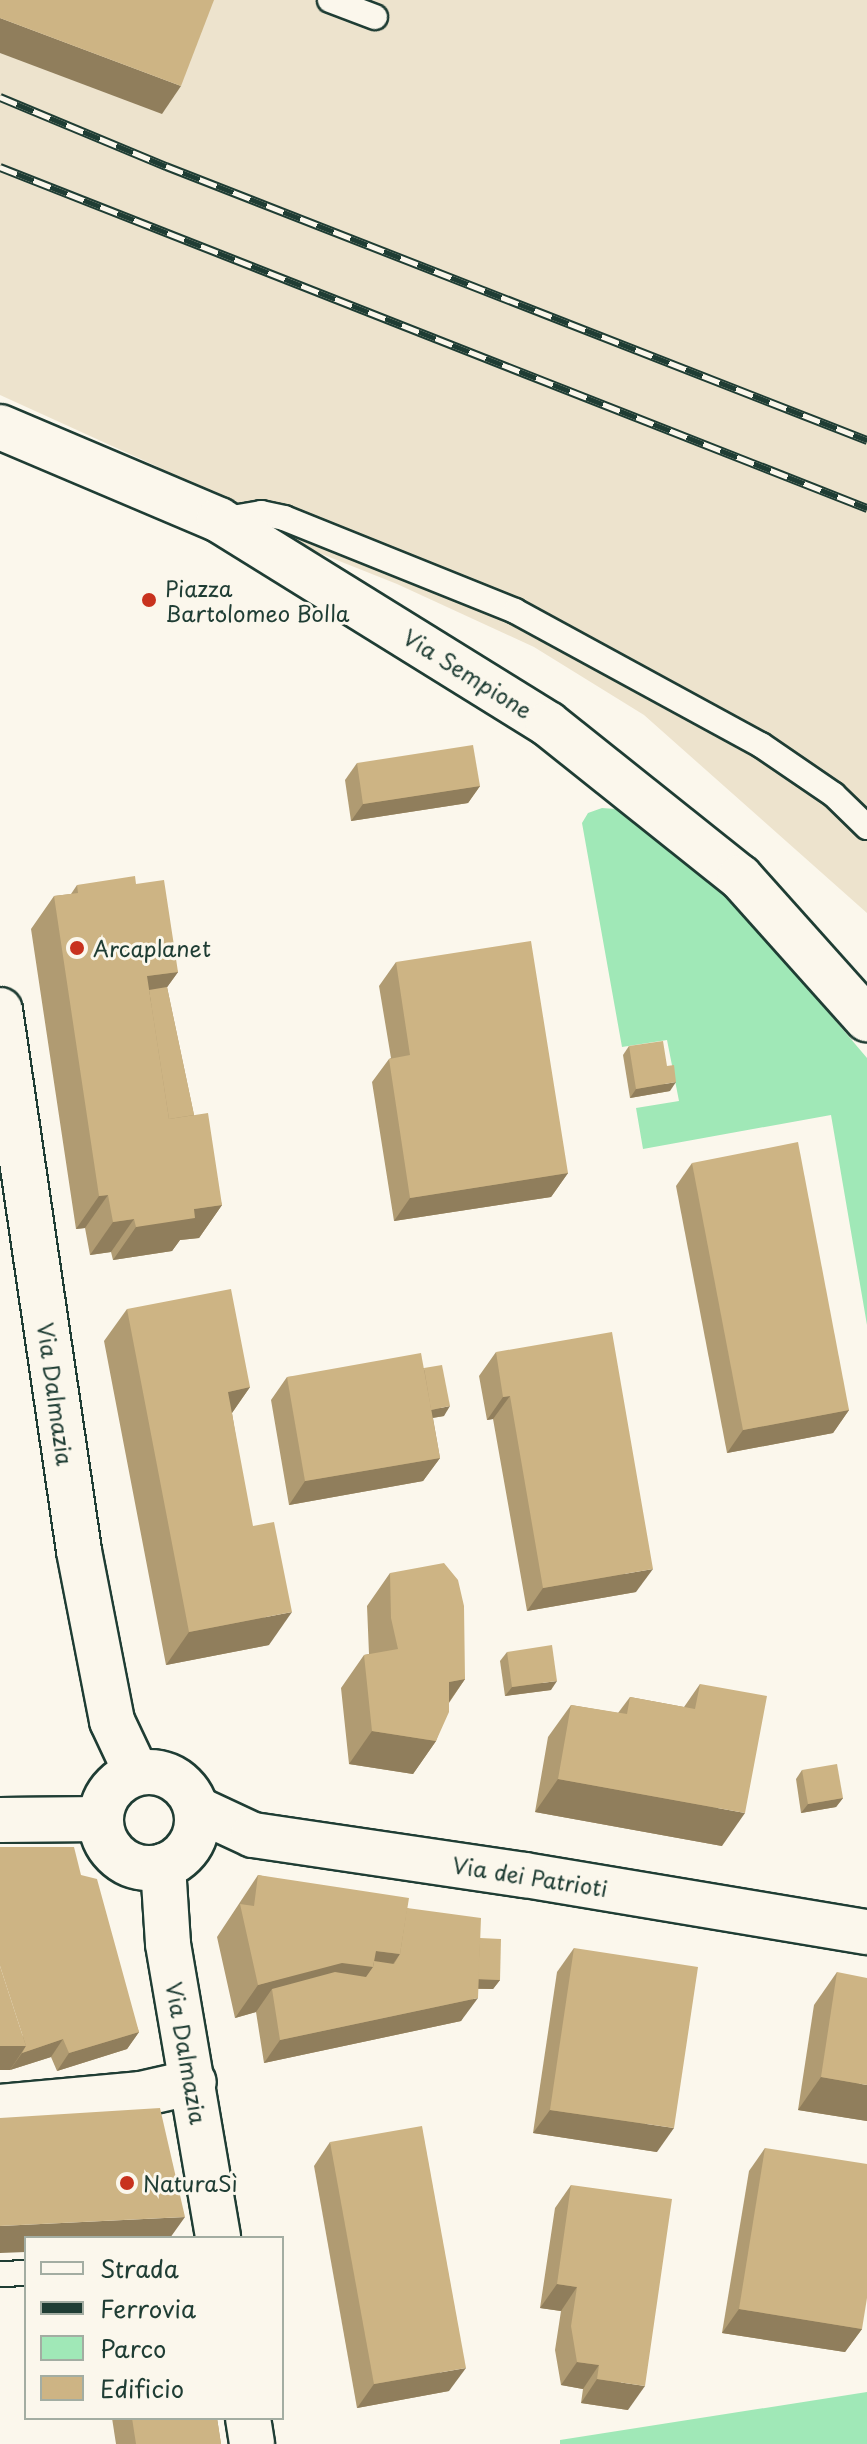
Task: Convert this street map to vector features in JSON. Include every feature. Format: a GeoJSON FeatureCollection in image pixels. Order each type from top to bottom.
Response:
{"type":"FeatureCollection","features":[{"type":"Feature","properties":{"kind":"street","name":"Via Sempione"},"geometry":{"type":"LineString","coordinates":[[0,427],[219,520],[548,724],[740,877],[867,1019]]}},
{"type":"Feature","properties":{"kind":"street","name":"Via Dalmazia"},"geometry":{"type":"LineString","coordinates":[[0,1010],[79,1551],[112,1721],[136,1772]]}},
{"type":"Feature","properties":{"kind":"street"},"geometry":{"type":"LineString","coordinates":[[136,1772],[167,1774],[191,1795],[197,1809],[197,1827],[191,1845],[178,1859],[147,1869],[120,1858],[109,1847],[101,1819],[111,1789],[136,1772]]}},
{"type":"Feature","properties":{"kind":"street","name":"Via dei Patrioti"},"geometry":{"type":"LineString","coordinates":[[197,1809],[253,1835],[525,1875],[867,1932]]}},
{"type":"Feature","properties":{"kind":"street"},"geometry":{"type":"LineString","coordinates":[[0,1820],[101,1819]]}},
{"type":"Feature","properties":{"kind":"street","name":"Via Dalmazia"},"geometry":{"type":"LineString","coordinates":[[163,1866],[168,1944],[194,2082],[218,2236]]}},
{"type":"Feature","properties":{"kind":"street"},"geometry":{"type":"LineString","coordinates":[[0,2107],[141,2094],[194,2082]]}},
{"type":"Feature","properties":{"kind":"street"},"geometry":{"type":"LineString","coordinates":[[248,2420],[252,2444]]}},
{"type":"Feature","properties":{"kind":"lane"},"geometry":{"type":"LineString","coordinates":[[330,0],[375,17]]}},
{"type":"Feature","properties":{"kind":"lane"},"geometry":{"type":"LineString","coordinates":[[219,520],[261,513],[284,518],[515,611],[761,745],[834,795],[867,827]]}},
{"type":"Feature","properties":{"kind":"lane"},"geometry":{"type":"LineString","coordinates":[[0,2274],[24,2273]]}},
{"type":"Feature","properties":{"kind":"shaded area"},"geometry":{"type":"Polygon","coordinates":[[[0,0],[867,0],[867,913],[644,715],[534,647],[397,584],[279,537],[156,466],[0,395],[0,0]]]}},
{"type":"Feature","properties":{"kind":"green space"},"geometry":{"type":"Polygon","coordinates":[[[602,808],[616,809],[732,899],[867,1058],[867,1325],[831,1115],[643,1149],[636,1108],[679,1101],[667,1040],[622,1047],[582,823],[588,813],[602,808]]]}},
{"type":"Feature","properties":{"kind":"green space"},"geometry":{"type":"Polygon","coordinates":[[[867,2392],[867,2444],[560,2444],[560,2440],[867,2392]]]}},
{"type":"Feature","properties":{"kind":"building"},"geometry":{"type":"Polygon","coordinates":[[[0,0],[214,0],[181,86],[0,18],[0,0]]]}},
{"type":"Feature","properties":{"kind":"building"},"geometry":{"type":"Polygon","coordinates":[[[473,745],[480,786],[363,804],[357,763],[473,745]]]}},
{"type":"Feature","properties":{"kind":"building"},"geometry":{"type":"Polygon","coordinates":[[[135,876],[136,884],[164,880],[178,972],[147,976],[169,1119],[208,1113],[222,1205],[194,1209],[195,1218],[136,1227],[134,1219],[113,1222],[108,1195],[99,1196],[54,896],[78,893],[77,885],[135,876]]]}},
{"type":"Feature","properties":{"kind":"building"},"geometry":{"type":"Polygon","coordinates":[[[531,941],[568,1173],[410,1198],[389,1059],[410,1055],[396,962],[531,941]]]}},
{"type":"Feature","properties":{"kind":"building"},"geometry":{"type":"Polygon","coordinates":[[[167,987],[194,1115],[169,1119],[149,990],[167,987]]]}},
{"type":"Feature","properties":{"kind":"building"},"geometry":{"type":"Polygon","coordinates":[[[663,1041],[667,1066],[674,1065],[676,1082],[636,1089],[629,1046],[663,1041]]]}},
{"type":"Feature","properties":{"kind":"building"},"geometry":{"type":"Polygon","coordinates":[[[798,1142],[849,1410],[743,1430],[692,1163],[798,1142]]]}},
{"type":"Feature","properties":{"kind":"building"},"geometry":{"type":"Polygon","coordinates":[[[231,1289],[250,1387],[228,1392],[253,1526],[274,1522],[292,1612],[189,1632],[127,1309],[231,1289]]]}},
{"type":"Feature","properties":{"kind":"building"},"geometry":{"type":"Polygon","coordinates":[[[612,1332],[653,1569],[543,1588],[510,1396],[503,1397],[496,1352],[612,1332]]]}},
{"type":"Feature","properties":{"kind":"building"},"geometry":{"type":"Polygon","coordinates":[[[421,1353],[440,1458],[305,1481],[287,1377],[421,1353]]]}},
{"type":"Feature","properties":{"kind":"building"},"geometry":{"type":"Polygon","coordinates":[[[442,1365],[450,1406],[431,1410],[424,1368],[442,1365]]]}},
{"type":"Feature","properties":{"kind":"building"},"geometry":{"type":"Polygon","coordinates":[[[444,1563],[458,1580],[464,1606],[465,1679],[449,1682],[449,1712],[436,1741],[372,1731],[364,1655],[398,1649],[391,1618],[390,1573],[444,1563]]]}},
{"type":"Feature","properties":{"kind":"building"},"geometry":{"type":"Polygon","coordinates":[[[552,1645],[557,1681],[512,1687],[507,1652],[552,1645]]]}},
{"type":"Feature","properties":{"kind":"building"},"geometry":{"type":"Polygon","coordinates":[[[700,1684],[767,1696],[745,1813],[558,1779],[571,1705],[627,1714],[630,1697],[695,1709],[700,1684]]]}},
{"type":"Feature","properties":{"kind":"building"},"geometry":{"type":"Polygon","coordinates":[[[837,1764],[843,1798],[808,1804],[802,1770],[837,1764]]]}},
{"type":"Feature","properties":{"kind":"building"},"geometry":{"type":"Polygon","coordinates":[[[0,1847],[74,1847],[81,1875],[97,1879],[139,2032],[69,2053],[63,2039],[22,2053],[26,2046],[0,1966],[0,1847]]]}},
{"type":"Feature","properties":{"kind":"building"},"geometry":{"type":"Polygon","coordinates":[[[258,1875],[409,1898],[400,1954],[376,1951],[373,1967],[342,1963],[258,1985],[240,1904],[254,1906],[258,1875]]]}},
{"type":"Feature","properties":{"kind":"building"},"geometry":{"type":"Polygon","coordinates":[[[407,1908],[481,1918],[478,1998],[280,2040],[272,1989],[335,1972],[366,1977],[374,1961],[394,1964],[400,1954],[407,1908]]]}},
{"type":"Feature","properties":{"kind":"building"},"geometry":{"type":"Polygon","coordinates":[[[480,1938],[501,1939],[500,1980],[478,1979],[480,1938]]]}},
{"type":"Feature","properties":{"kind":"building"},"geometry":{"type":"Polygon","coordinates":[[[574,1948],[698,1967],[674,2128],[550,2110],[574,1948]]]}},
{"type":"Feature","properties":{"kind":"building"},"geometry":{"type":"Polygon","coordinates":[[[0,1966],[26,2046],[0,2046],[0,1966]]]}},
{"type":"Feature","properties":{"kind":"building"},"geometry":{"type":"Polygon","coordinates":[[[837,1972],[867,1978],[867,2085],[821,2077],[837,1972]]]}},
{"type":"Feature","properties":{"kind":"building"},"geometry":{"type":"Polygon","coordinates":[[[160,2108],[185,2217],[0,2226],[0,2118],[160,2108]]]}},
{"type":"Feature","properties":{"kind":"building"},"geometry":{"type":"Polygon","coordinates":[[[422,2126],[466,2368],[374,2384],[330,2142],[422,2126]]]}},
{"type":"Feature","properties":{"kind":"building"},"geometry":{"type":"Polygon","coordinates":[[[765,2148],[867,2164],[867,2298],[862,2329],[739,2309],[765,2148]]]}},
{"type":"Feature","properties":{"kind":"building"},"geometry":{"type":"Polygon","coordinates":[[[571,2185],[672,2199],[645,2386],[597,2379],[599,2365],[577,2362],[571,2326],[577,2287],[557,2284],[571,2185]]]}},
{"type":"Feature","properties":{"kind":"building"},"geometry":{"type":"Polygon","coordinates":[[[132,2420],[217,2420],[221,2444],[136,2444],[132,2420]]]}},
{"type":"Feature","properties":{"kind":"railway"},"geometry":{"type":"LineString","coordinates":[[0,97],[166,166],[867,440]]}},
{"type":"Feature","properties":{"kind":"railway"},"geometry":{"type":"LineString","coordinates":[[0,167],[867,508]]}},
{"type":"Feature","properties":{"kind":"place","name":"Piazza Bartolomeo Bolla"},"geometry":{"type":"Point","coordinates":[149,600]}},
{"type":"Feature","properties":{"kind":"place","name":"Arcaplanet"},"geometry":{"type":"Point","coordinates":[77,948]}},
{"type":"Feature","properties":{"kind":"place","name":"NaturaSì"},"geometry":{"type":"Point","coordinates":[127,2183]}}]}
